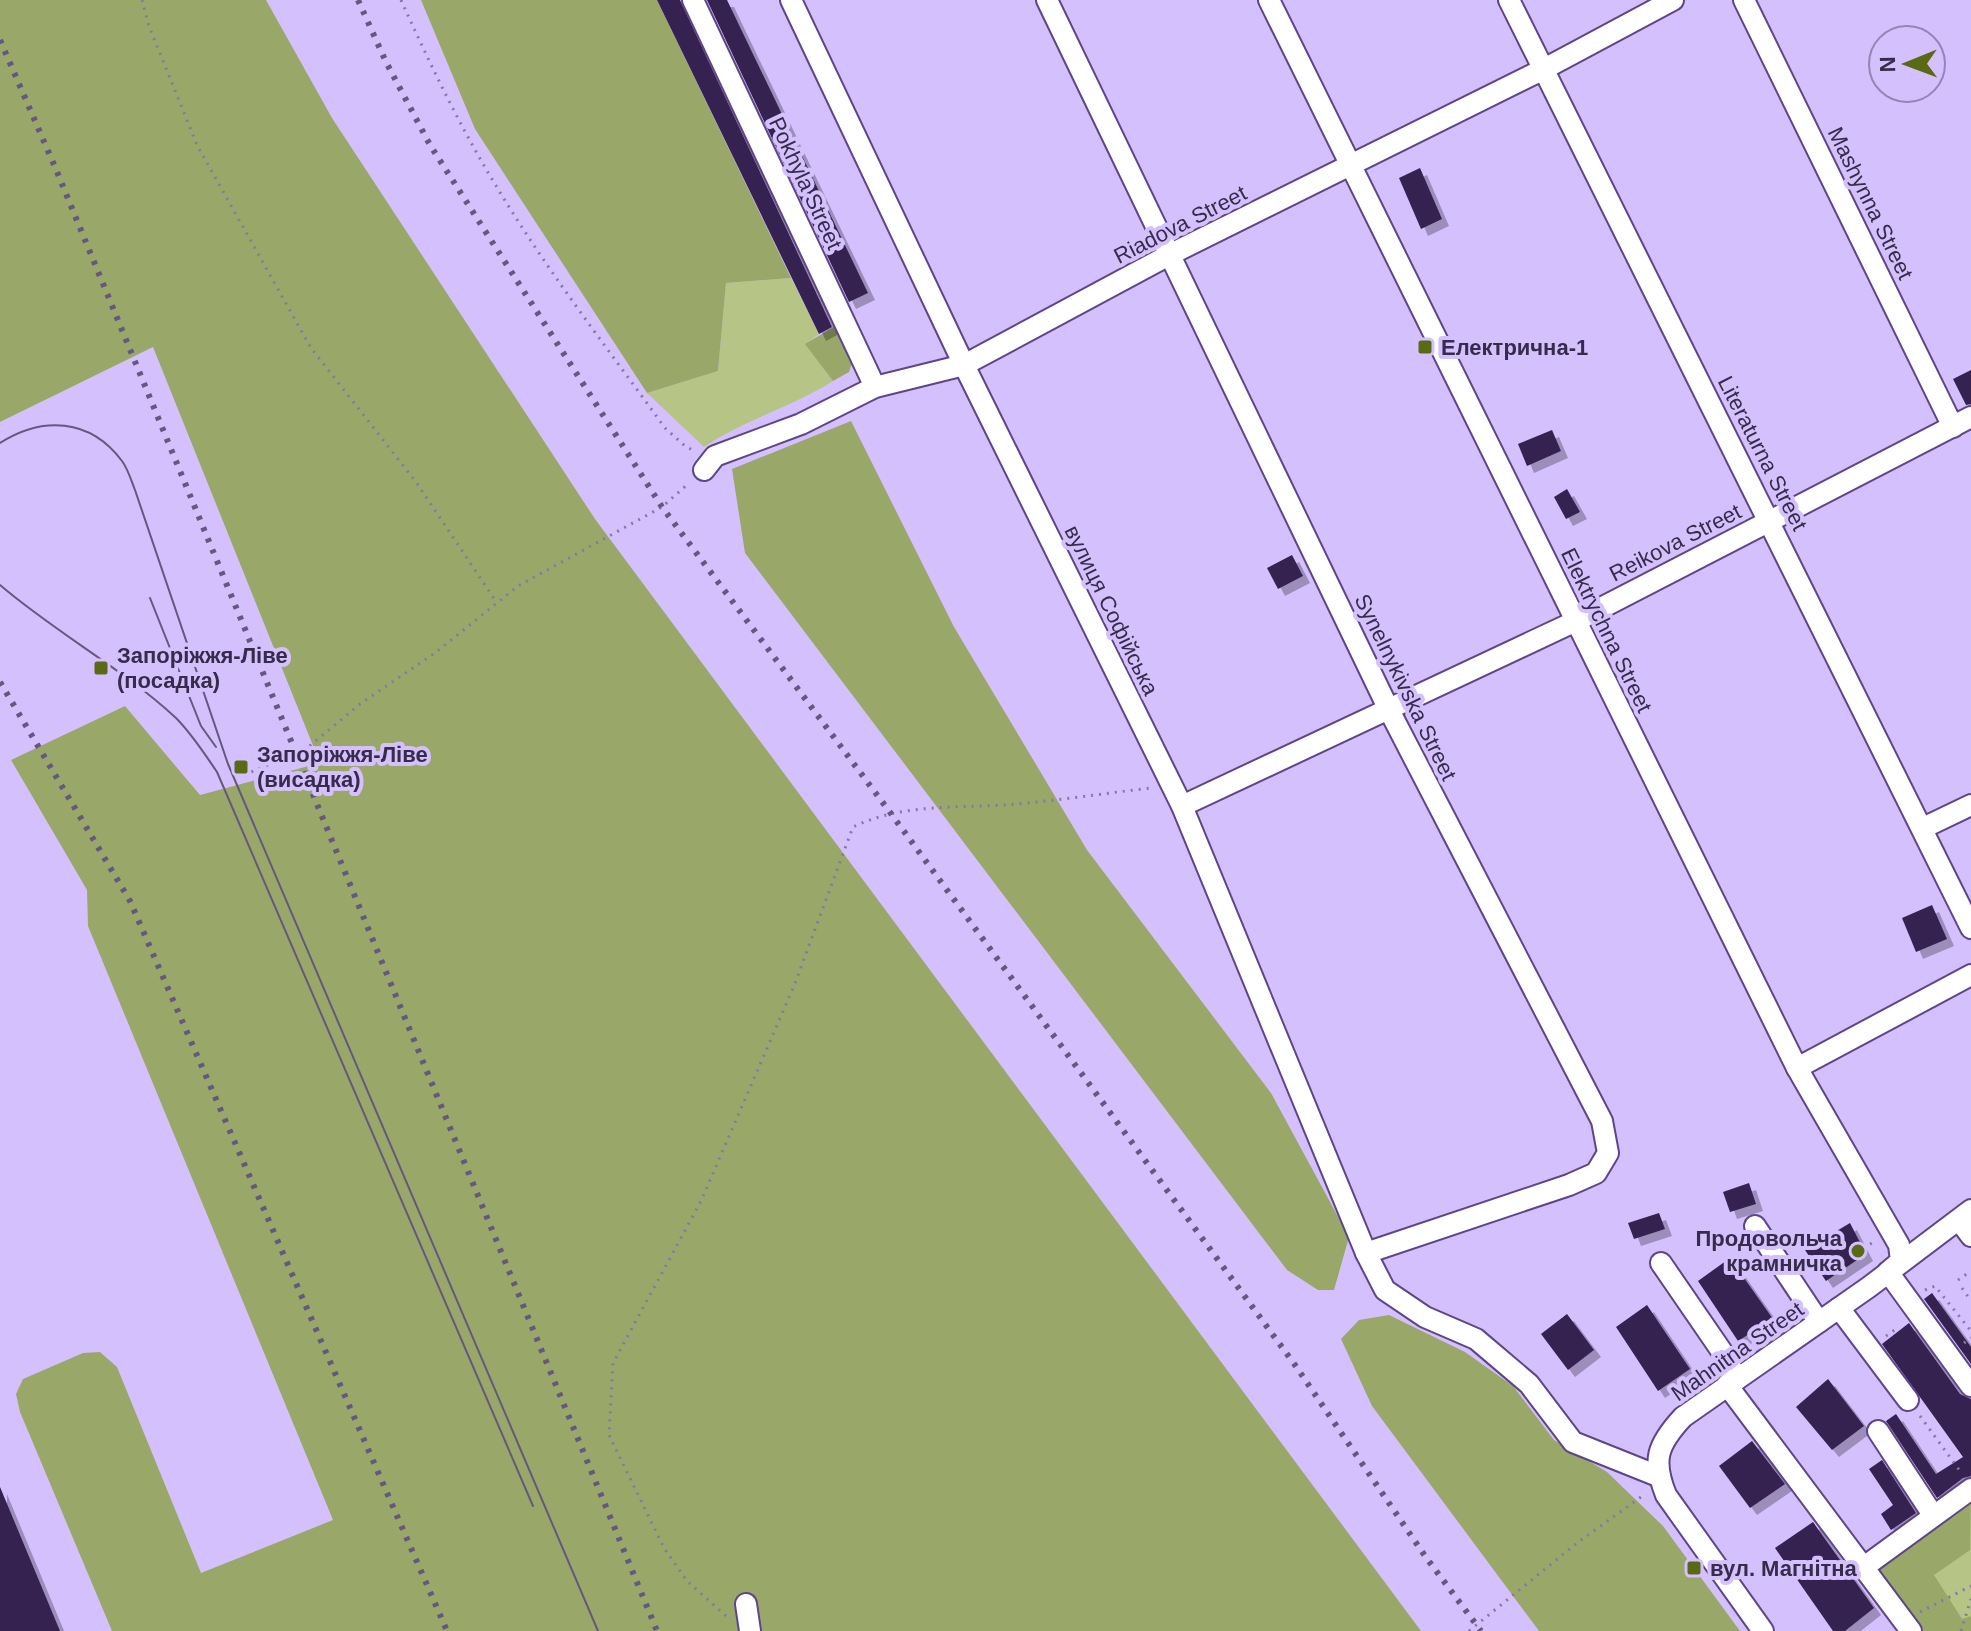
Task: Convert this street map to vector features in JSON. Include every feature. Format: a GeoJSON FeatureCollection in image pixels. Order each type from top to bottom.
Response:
{"type":"FeatureCollection","features":[{"type":"Feature","properties":{"kind":"street","name":"Pokhyla Street"},"geometry":{"type":"LineString","coordinates":[[693,0],[875,387]]}},
{"type":"Feature","properties":{"kind":"street","name":"вулиця Софійська"},"geometry":{"type":"LineString","coordinates":[[791,0],[964,365],[1182,806],[1366,1253],[1385,1290],[1425,1317],[1476,1339],[1529,1384],[1573,1442],[1656,1474]]}},
{"type":"Feature","properties":{"kind":"street","name":"Synelnykivska Street"},"geometry":{"type":"LineString","coordinates":[[1047,0],[1389,710],[1602,1121],[1608,1153],[1596,1173],[1569,1185],[1366,1253]]}},
{"type":"Feature","properties":{"kind":"street","name":"Elektrychna Street"},"geometry":{"type":"LineString","coordinates":[[1269,0],[1797,1068],[1899,1245],[1894,1266],[1971,1386]]}},
{"type":"Feature","properties":{"kind":"street","name":"Literaturna Street"},"geometry":{"type":"LineString","coordinates":[[1509,0],[1971,928]]}},
{"type":"Feature","properties":{"kind":"street","name":"Riadova Street"},"geometry":{"type":"LineString","coordinates":[[709,463],[801,424],[875,387],[964,365],[1171,254],[1544,69],[1673,0]]}},
{"type":"Feature","properties":{"kind":"street","name":"Mashynna Street"},"geometry":{"type":"LineString","coordinates":[[1744,0],[1965,425]]}},
{"type":"Feature","properties":{"kind":"street","name":"Reikova Street"},"geometry":{"type":"LineString","coordinates":[[1182,806],[1576,621],[1770,520],[1965,425]]}},
{"type":"Feature","properties":{"kind":"street"},"geometry":{"type":"LineString","coordinates":[[1923,828],[1971,805]]}},
{"type":"Feature","properties":{"kind":"street"},"geometry":{"type":"LineString","coordinates":[[1797,1068],[1971,975]]}},
{"type":"Feature","properties":{"kind":"street","name":"Mahnitna Street"},"geometry":{"type":"LineString","coordinates":[[1656,1474],[1665,1437],[1683,1417],[1894,1266],[1967,1222]]}},
{"type":"Feature","properties":{"kind":"street"},"geometry":{"type":"LineString","coordinates":[[1755,1226],[1819,1322]]}},
{"type":"Feature","properties":{"kind":"street"},"geometry":{"type":"LineString","coordinates":[[1661,1263],[1727,1359],[1731,1382],[1907,1626]]}},
{"type":"Feature","properties":{"kind":"street"},"geometry":{"type":"LineString","coordinates":[[1839,1308],[1908,1400]]}},
{"type":"Feature","properties":{"kind":"street"},"geometry":{"type":"LineString","coordinates":[[1878,1431],[1933,1515]]}},
{"type":"Feature","properties":{"kind":"street"},"geometry":{"type":"LineString","coordinates":[[1656,1474],[1666,1495],[1763,1631]]}},
{"type":"Feature","properties":{"kind":"street"},"geometry":{"type":"LineString","coordinates":[[1864,1567],[1933,1515],[1967,1482]]}},
{"type":"Feature","properties":{"kind":"street"},"geometry":{"type":"LineString","coordinates":[[746,1604],[750,1630]]}},
{"type":"Feature","properties":{"kind":"path"},"geometry":{"type":"LineString","coordinates":[[142,0],[149,26],[197,145],[311,348],[416,482],[497,603]]}},
{"type":"Feature","properties":{"kind":"path"},"geometry":{"type":"LineString","coordinates":[[244,775],[306,749],[360,704],[435,653],[518,586],[662,507],[709,463],[665,428],[497,189],[430,64],[401,0]]}},
{"type":"Feature","properties":{"kind":"path"},"geometry":{"type":"LineString","coordinates":[[750,1630],[719,1611],[687,1581],[664,1548],[609,1435],[613,1363],[701,1201],[794,986],[853,827],[871,818],[915,809],[1015,804],[1173,787]]}},
{"type":"Feature","properties":{"kind":"path"},"geometry":{"type":"LineString","coordinates":[[1863,1248],[1881,1239]]}},
{"type":"Feature","properties":{"kind":"path"},"geometry":{"type":"LineString","coordinates":[[1958,1280],[1971,1271]]}},
{"type":"Feature","properties":{"kind":"path"},"geometry":{"type":"LineString","coordinates":[[1935,1286],[1971,1331]]}},
{"type":"Feature","properties":{"kind":"path"},"geometry":{"type":"LineString","coordinates":[[1962,1288],[1971,1301]]}},
{"type":"Feature","properties":{"kind":"path"},"geometry":{"type":"LineString","coordinates":[[1886,1336],[1899,1327]]}},
{"type":"Feature","properties":{"kind":"path"},"geometry":{"type":"LineString","coordinates":[[1908,1400],[1967,1482]]}},
{"type":"Feature","properties":{"kind":"path"},"geometry":{"type":"LineString","coordinates":[[1469,1631],[1656,1474]]}},
{"type":"Feature","properties":{"kind":"path"},"geometry":{"type":"LineString","coordinates":[[1907,1626],[1971,1586]]}},
{"type":"Feature","properties":{"kind":"path"},"geometry":{"type":"LineString","coordinates":[[1961,1631],[1971,1599]]}},
{"type":"Feature","properties":{"kind":"green space"},"geometry":{"type":"Polygon","coordinates":[[[0,0],[266,0],[332,118],[595,519],[1421,1631],[112,1631],[20,1412],[16,1394],[23,1379],[83,1353],[100,1352],[117,1367],[201,1573],[333,1520],[88,926],[87,890],[11,760],[125,706],[200,795],[320,763],[153,347],[0,422],[0,0]]]}},
{"type":"Feature","properties":{"kind":"green space"},"geometry":{"type":"Polygon","coordinates":[[[421,0],[657,0],[791,278],[726,283],[718,371],[647,393],[475,129],[421,0]]]}},
{"type":"Feature","properties":{"kind":"green space"},"geometry":{"type":"Polygon","coordinates":[[[791,278],[819,334],[806,344],[833,381],[704,447],[647,393],[718,371],[726,283],[791,278]]]}},
{"type":"Feature","properties":{"kind":"green space"},"geometry":{"type":"Polygon","coordinates":[[[839,324],[855,355],[849,372],[833,381],[805,344],[839,324]]]}},
{"type":"Feature","properties":{"kind":"green space"},"geometry":{"type":"Polygon","coordinates":[[[851,421],[954,627],[1087,850],[1271,1093],[1349,1237],[1334,1290],[1318,1290],[1287,1270],[745,553],[732,469],[851,421]]]}},
{"type":"Feature","properties":{"kind":"green space"},"geometry":{"type":"Polygon","coordinates":[[[1389,1315],[1465,1352],[1513,1386],[1554,1440],[1607,1472],[1663,1526],[1740,1631],[1539,1631],[1372,1406],[1341,1339],[1359,1320],[1389,1315]]]}},
{"type":"Feature","properties":{"kind":"green space"},"geometry":{"type":"Polygon","coordinates":[[[1971,1489],[1971,1631],[1911,1631],[1933,1515],[1971,1489]]]}},
{"type":"Feature","properties":{"kind":"green space"},"geometry":{"type":"Polygon","coordinates":[[[1971,1489],[1970,1550],[1934,1575],[1962,1619],[1971,1616],[1971,1631],[1919,1631],[1873,1570],[1971,1489]]]}},
{"type":"Feature","properties":{"kind":"building"},"geometry":{"type":"Polygon","coordinates":[[[657,0],[680,0],[832,327],[819,334],[657,0]]]}},
{"type":"Feature","properties":{"kind":"building"},"geometry":{"type":"Polygon","coordinates":[[[707,0],[727,0],[868,293],[849,302],[707,0]]]}},
{"type":"Feature","properties":{"kind":"building"},"geometry":{"type":"Polygon","coordinates":[[[1420,168],[1442,219],[1421,229],[1399,178],[1420,168]]]}},
{"type":"Feature","properties":{"kind":"building"},"geometry":{"type":"Polygon","coordinates":[[[1971,370],[1971,404],[1966,405],[1953,379],[1971,370]]]}},
{"type":"Feature","properties":{"kind":"building"},"geometry":{"type":"Polygon","coordinates":[[[1552,430],[1561,451],[1527,466],[1518,444],[1552,430]]]}},
{"type":"Feature","properties":{"kind":"building"},"geometry":{"type":"Polygon","coordinates":[[[1567,489],[1580,512],[1566,519],[1554,497],[1567,489]]]}},
{"type":"Feature","properties":{"kind":"building"},"geometry":{"type":"Polygon","coordinates":[[[1292,555],[1303,576],[1278,589],[1267,568],[1292,555]]]}},
{"type":"Feature","properties":{"kind":"building"},"geometry":{"type":"Polygon","coordinates":[[[1932,905],[1947,939],[1916,952],[1902,918],[1932,905]]]}},
{"type":"Feature","properties":{"kind":"building"},"geometry":{"type":"Polygon","coordinates":[[[1749,1183],[1756,1204],[1730,1212],[1723,1192],[1749,1183]]]}},
{"type":"Feature","properties":{"kind":"building"},"geometry":{"type":"Polygon","coordinates":[[[1659,1213],[1665,1229],[1634,1239],[1628,1223],[1659,1213]]]}},
{"type":"Feature","properties":{"kind":"building"},"geometry":{"type":"Polygon","coordinates":[[[1850,1223],[1866,1254],[1826,1281],[1805,1250],[1850,1223]]]}},
{"type":"Feature","properties":{"kind":"building"},"geometry":{"type":"Polygon","coordinates":[[[1730,1258],[1773,1319],[1738,1341],[1698,1281],[1730,1258]]]}},
{"type":"Feature","properties":{"kind":"building"},"geometry":{"type":"Polygon","coordinates":[[[1932,1293],[1971,1347],[1971,1364],[1924,1299],[1932,1293]]]}},
{"type":"Feature","properties":{"kind":"building"},"geometry":{"type":"Polygon","coordinates":[[[1647,1305],[1690,1369],[1658,1391],[1616,1327],[1647,1305]]]}},
{"type":"Feature","properties":{"kind":"building"},"geometry":{"type":"Polygon","coordinates":[[[1567,1314],[1594,1350],[1568,1370],[1541,1334],[1567,1314]]]}},
{"type":"Feature","properties":{"kind":"building"},"geometry":{"type":"Polygon","coordinates":[[[1909,1323],[1960,1394],[1971,1399],[1971,1476],[1963,1478],[1937,1498],[1886,1421],[1896,1414],[1936,1474],[1963,1457],[1882,1344],[1909,1323]]]}},
{"type":"Feature","properties":{"kind":"building"},"geometry":{"type":"Polygon","coordinates":[[[1828,1379],[1864,1426],[1832,1450],[1796,1407],[1828,1379]]]}},
{"type":"Feature","properties":{"kind":"building"},"geometry":{"type":"Polygon","coordinates":[[[1752,1441],[1785,1484],[1750,1508],[1719,1466],[1752,1441]]]}},
{"type":"Feature","properties":{"kind":"building"},"geometry":{"type":"Polygon","coordinates":[[[1882,1460],[1916,1513],[1891,1530],[1881,1514],[1893,1505],[1869,1469],[1882,1460]]]}},
{"type":"Feature","properties":{"kind":"building"},"geometry":{"type":"Polygon","coordinates":[[[0,1487],[60,1631],[0,1631],[0,1487]]]}},
{"type":"Feature","properties":{"kind":"building"},"geometry":{"type":"Polygon","coordinates":[[[1813,1522],[1874,1608],[1845,1631],[1833,1631],[1775,1548],[1813,1522]]]}},
{"type":"Feature","properties":{"kind":"tram line"},"geometry":{"type":"LineString","coordinates":[[0,443],[32,428],[65,426],[95,436],[109,447],[126,468],[228,764],[598,1631]]}},
{"type":"Feature","properties":{"kind":"tram line"},"geometry":{"type":"LineString","coordinates":[[0,585],[176,718],[217,772],[533,1506]]}},
{"type":"Feature","properties":{"kind":"tram line"},"geometry":{"type":"LineString","coordinates":[[150,598],[201,726],[216,747]]}},
{"type":"Feature","properties":{"kind":"railway"},"geometry":{"type":"LineString","coordinates":[[358,0],[386,62],[430,145],[662,507],[1295,1365],[1425,1556],[1481,1631]]}},
{"type":"Feature","properties":{"kind":"railway"},"geometry":{"type":"LineString","coordinates":[[0,40],[657,1631]]}},
{"type":"Feature","properties":{"kind":"railway"},"geometry":{"type":"LineString","coordinates":[[0,682],[130,901],[447,1631]]}},
{"type":"Feature","properties":{"kind":"place","name":"Електрична-1"},"geometry":{"type":"Point","coordinates":[1425,347]}},
{"type":"Feature","properties":{"kind":"place","name":"Запоріжжя-Ліве (посадка)"},"geometry":{"type":"Point","coordinates":[101,668]}},
{"type":"Feature","properties":{"kind":"place","name":"Запоріжжя-Ліве (висадка)"},"geometry":{"type":"Point","coordinates":[241,767]}},
{"type":"Feature","properties":{"kind":"place","name":"Продовольча крамничка"},"geometry":{"type":"Point","coordinates":[1858,1251]}},
{"type":"Feature","properties":{"kind":"place","name":"вул. Магнітна"},"geometry":{"type":"Point","coordinates":[1694,1568]}}]}
